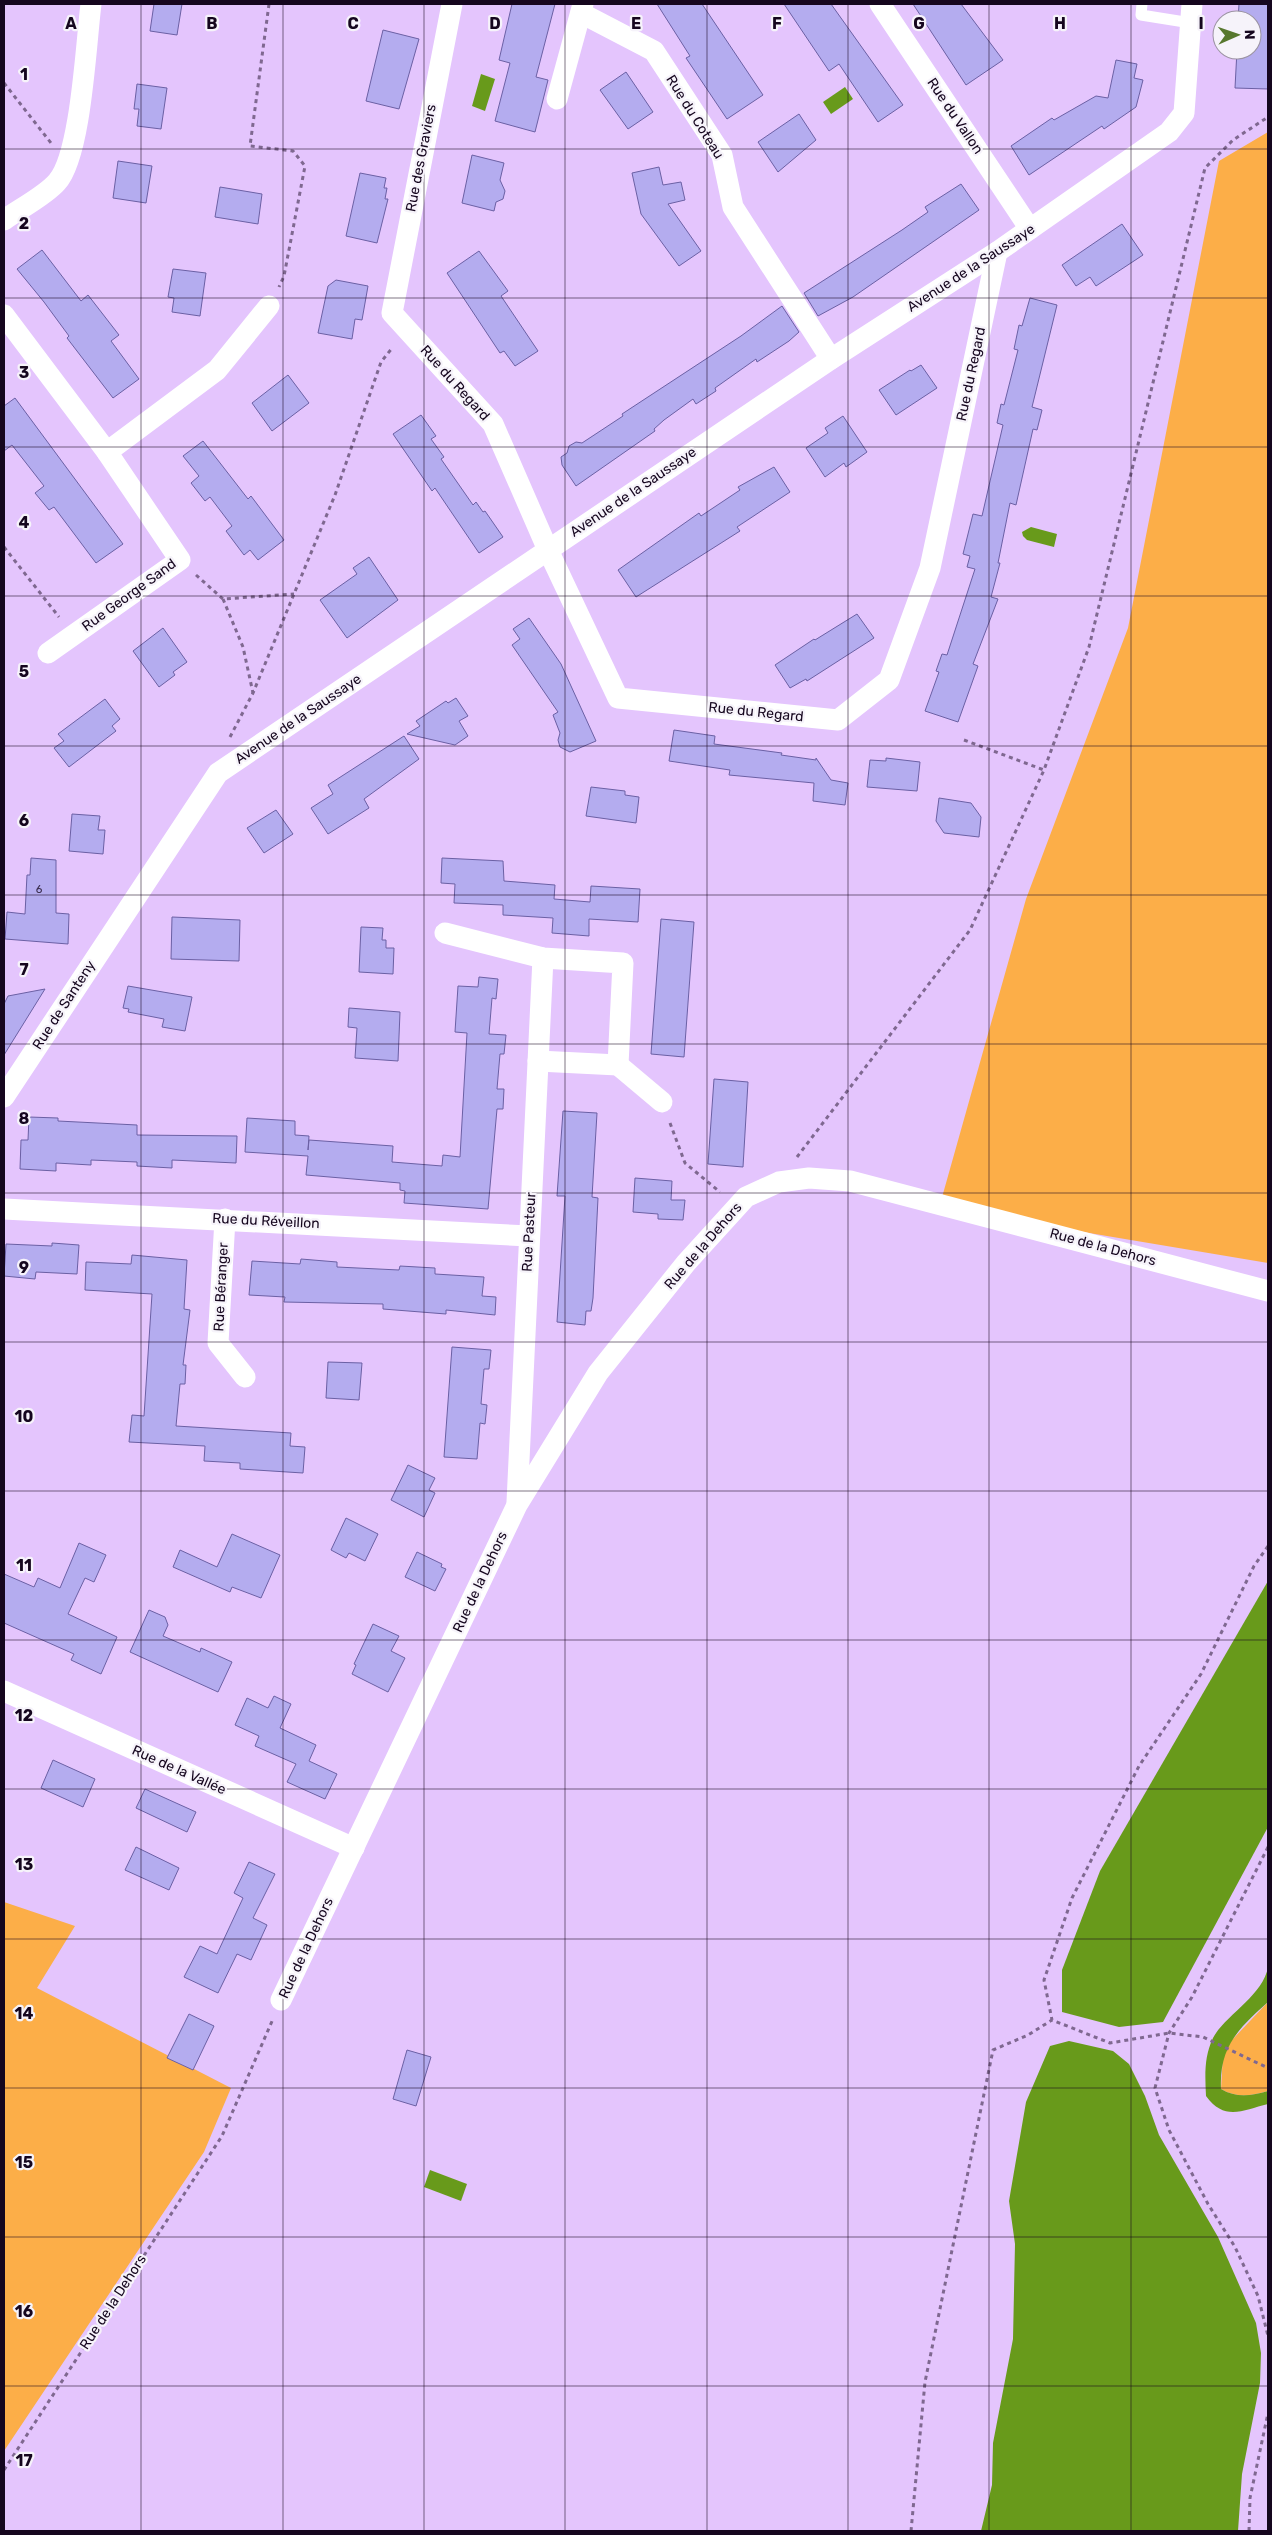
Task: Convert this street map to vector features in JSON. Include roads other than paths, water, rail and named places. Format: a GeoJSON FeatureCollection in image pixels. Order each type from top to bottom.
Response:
{"type":"FeatureCollection","features":[{"type":"Feature","properties":{"kind":"street"},"geometry":{"type":"LineString","coordinates":[[4,220],[57,183],[68,165],[75,139],[91,4]]}},
{"type":"Feature","properties":{"kind":"street","name":"Rue des Graviers"},"geometry":{"type":"LineString","coordinates":[[392,313],[452,4]]}},
{"type":"Feature","properties":{"kind":"street","name":"Rue du Vallon"},"geometry":{"type":"LineString","coordinates":[[880,4],[1030,229]]}},
{"type":"Feature","properties":{"kind":"street","name":"Rue du Coteau"},"geometry":{"type":"LineString","coordinates":[[557,99],[582,8],[654,51],[722,155],[733,207],[831,358]]}},
{"type":"Feature","properties":{"kind":"street","name":"Avenue de la Saussaye"},"geometry":{"type":"LineString","coordinates":[[124,913],[218,773],[831,358],[997,252],[1169,132],[1184,113],[1191,13]]}},
{"type":"Feature","properties":{"kind":"street","name":"Rue du Regard"},"geometry":{"type":"LineString","coordinates":[[392,313],[492,424],[548,550],[618,698],[838,720],[889,680],[930,568],[997,252]]}},
{"type":"Feature","properties":{"kind":"street"},"geometry":{"type":"LineString","coordinates":[[107,452],[217,370],[269,306]]}},
{"type":"Feature","properties":{"kind":"street","name":"Rue George Sand"},"geometry":{"type":"LineString","coordinates":[[4,315],[107,452],[180,560],[48,653]]}},
{"type":"Feature","properties":{"kind":"street","name":"Rue de Santeny"},"geometry":{"type":"LineString","coordinates":[[4,1096],[124,913]]}},
{"type":"Feature","properties":{"kind":"street"},"geometry":{"type":"LineString","coordinates":[[445,933],[543,958],[623,963],[618,1065]]}},
{"type":"Feature","properties":{"kind":"street","name":"Rue Pasteur"},"geometry":{"type":"LineString","coordinates":[[517,1505],[543,958]]}},
{"type":"Feature","properties":{"kind":"street"},"geometry":{"type":"LineString","coordinates":[[538,1061],[618,1065],[662,1102]]}},
{"type":"Feature","properties":{"kind":"street","name":"Rue de la Dehors"},"geometry":{"type":"LineString","coordinates":[[281,2000],[517,1505],[598,1372],[686,1263],[746,1198],[779,1182],[809,1178],[850,1181],[1268,1291]]}},
{"type":"Feature","properties":{"kind":"street","name":"Rue du Réveillon"},"geometry":{"type":"LineString","coordinates":[[4,1208],[224,1218],[529,1236]]}},
{"type":"Feature","properties":{"kind":"street","name":"Rue Béranger"},"geometry":{"type":"LineString","coordinates":[[224,1218],[218,1343],[245,1377]]}},
{"type":"Feature","properties":{"kind":"street","name":"Rue de la Vallée"},"geometry":{"type":"LineString","coordinates":[[4,1691],[354,1848]]}},
{"type":"Feature","properties":{"kind":"lane"},"geometry":{"type":"LineString","coordinates":[[1142,4],[1141,15],[1191,13]]}}]}
